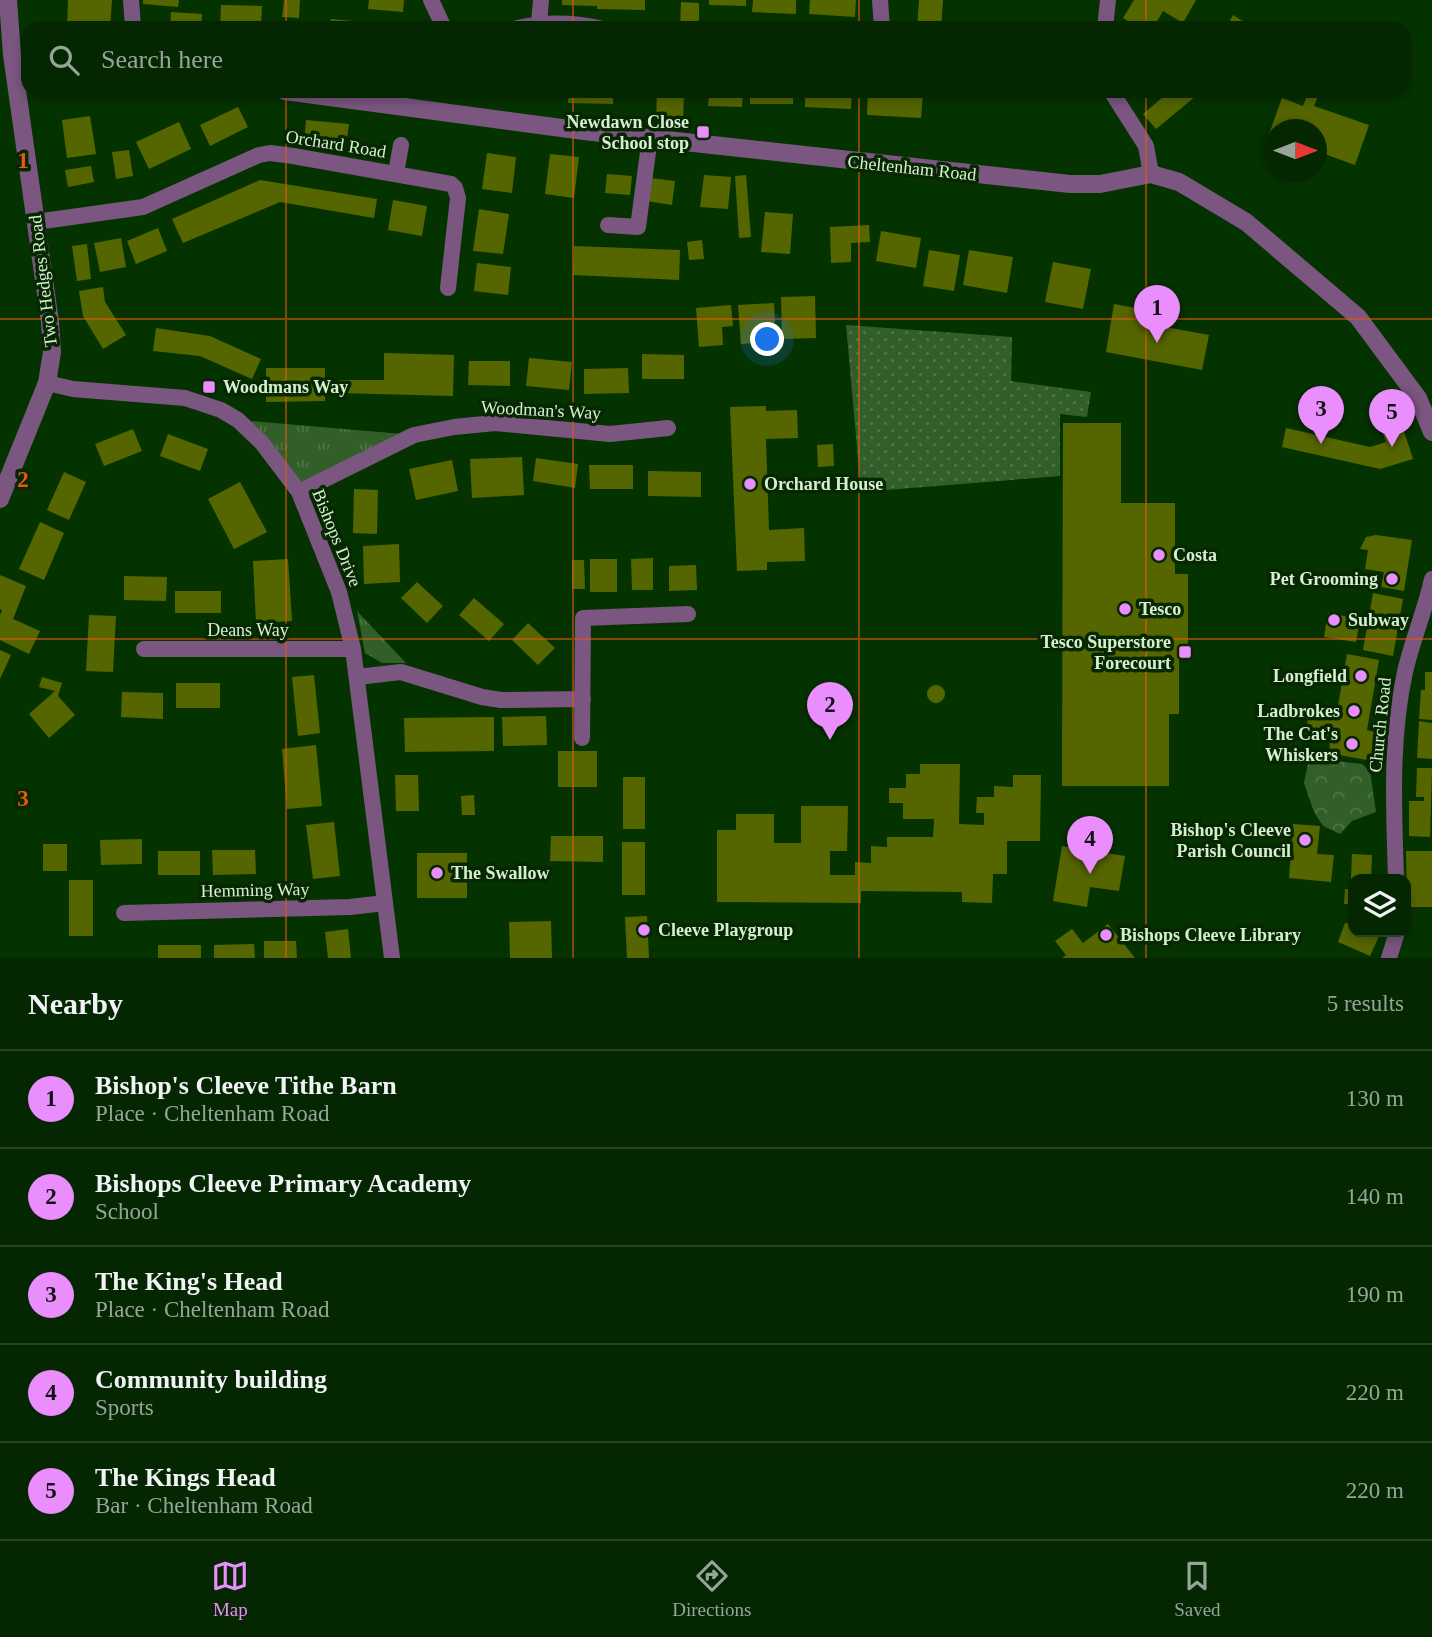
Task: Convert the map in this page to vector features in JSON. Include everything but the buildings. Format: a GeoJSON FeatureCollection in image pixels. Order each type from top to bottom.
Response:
{"type":"FeatureCollection","features":[{"type":"Feature","properties":{"kind":"street","name":"Two Hedges Road"},"geometry":{"type":"LineString","coordinates":[[0,499],[47,383],[52,337],[13,55],[8,0]]}},
{"type":"Feature","properties":{"kind":"street"},"geometry":{"type":"LineString","coordinates":[[131,0],[132,21]]}},
{"type":"Feature","properties":{"kind":"street"},"geometry":{"type":"LineString","coordinates":[[431,0],[441,21]]}},
{"type":"Feature","properties":{"kind":"street"},"geometry":{"type":"LineString","coordinates":[[539,21],[541,0]]}},
{"type":"Feature","properties":{"kind":"street"},"geometry":{"type":"LineString","coordinates":[[880,0],[881,21]]}},
{"type":"Feature","properties":{"kind":"street"},"geometry":{"type":"LineString","coordinates":[[1106,21],[1108,0]]}},
{"type":"Feature","properties":{"kind":"street","name":"Cheltenham Road"},"geometry":{"type":"LineString","coordinates":[[334,98],[473,118],[1070,184],[1100,184],[1151,174],[1179,182],[1246,222],[1358,317],[1418,398],[1432,432]]}},
{"type":"Feature","properties":{"kind":"street"},"geometry":{"type":"LineString","coordinates":[[1115,98],[1146,146],[1151,174]]}},
{"type":"Feature","properties":{"kind":"street"},"geometry":{"type":"LineString","coordinates":[[608,225],[638,227],[650,137]]}},
{"type":"Feature","properties":{"kind":"street"},"geometry":{"type":"LineString","coordinates":[[396,173],[401,145]]}},
{"type":"Feature","properties":{"kind":"street","name":"Orchard Road"},"geometry":{"type":"LineString","coordinates":[[36,222],[144,207],[249,159],[270,153],[446,181],[457,193],[448,288]]}},
{"type":"Feature","properties":{"kind":"street","name":"Bishops Drive"},"geometry":{"type":"LineString","coordinates":[[47,383],[73,389],[185,398],[221,410],[238,420],[262,443],[299,492],[339,592],[353,649],[392,958]]}},
{"type":"Feature","properties":{"kind":"street","name":"Woodman's Way"},"geometry":{"type":"LineString","coordinates":[[299,492],[414,435],[454,427],[495,423],[610,433],[668,428]]}},
{"type":"Feature","properties":{"kind":"street","name":"Church Road"},"geometry":{"type":"LineString","coordinates":[[1396,874],[1392,779],[1398,730],[1405,674],[1432,579]]}},
{"type":"Feature","properties":{"kind":"street"},"geometry":{"type":"LineString","coordinates":[[582,738],[583,618],[688,614]]}},
{"type":"Feature","properties":{"kind":"street","name":"Deans Way"},"geometry":{"type":"LineString","coordinates":[[144,649],[353,649]]}},
{"type":"Feature","properties":{"kind":"street"},"geometry":{"type":"LineString","coordinates":[[357,677],[401,672],[492,698],[583,699]]}},
{"type":"Feature","properties":{"kind":"street","name":"Hemming Way"},"geometry":{"type":"LineString","coordinates":[[124,913],[386,904]]}},
{"type":"Feature","properties":{"kind":"street"},"geometry":{"type":"LineString","coordinates":[[1389,958],[1395,937]]}},
{"type":"Feature","properties":{"kind":"green space"},"geometry":{"type":"Polygon","coordinates":[[[846,325],[1012,337],[1011,381],[1091,392],[1087,417],[1060,414],[1060,476],[861,492],[846,325]]]}},
{"type":"Feature","properties":{"kind":"green space"},"geometry":{"type":"Polygon","coordinates":[[[238,420],[414,435],[299,492],[238,420]]]}},
{"type":"Feature","properties":{"kind":"green space"},"geometry":{"type":"Polygon","coordinates":[[[357,611],[406,663],[382,663],[365,653],[357,611]]]}},
{"type":"Feature","properties":{"kind":"green space"},"geometry":{"type":"Polygon","coordinates":[[[1309,758],[1362,764],[1370,771],[1376,812],[1352,821],[1340,834],[1323,826],[1314,812],[1304,783],[1309,758]]]}},
{"type":"Feature","properties":{"kind":"place","name":"Newdawn Close School stop"},"geometry":{"type":"Point","coordinates":[703,132]}},
{"type":"Feature","properties":{"kind":"place","name":"Bishop's Cleeve Tithe Barn"},"geometry":{"type":"Point","coordinates":[1157,343]}},
{"type":"Feature","properties":{"kind":"place","name":"Woodmans Way"},"geometry":{"type":"Point","coordinates":[209,387]}},
{"type":"Feature","properties":{"kind":"place","name":"The King's Head"},"geometry":{"type":"Point","coordinates":[1321,444]}},
{"type":"Feature","properties":{"kind":"place","name":"The Kings Head"},"geometry":{"type":"Point","coordinates":[1392,447]}},
{"type":"Feature","properties":{"kind":"place","name":"Orchard House"},"geometry":{"type":"Point","coordinates":[750,484]}},
{"type":"Feature","properties":{"kind":"place","name":"Costa"},"geometry":{"type":"Point","coordinates":[1159,555]}},
{"type":"Feature","properties":{"kind":"place","name":"Pet Grooming"},"geometry":{"type":"Point","coordinates":[1392,579]}},
{"type":"Feature","properties":{"kind":"place","name":"Tesco"},"geometry":{"type":"Point","coordinates":[1125,609]}},
{"type":"Feature","properties":{"kind":"place","name":"Subway"},"geometry":{"type":"Point","coordinates":[1334,620]}},
{"type":"Feature","properties":{"kind":"place","name":"Tesco Superstore Forecourt"},"geometry":{"type":"Point","coordinates":[1185,652]}},
{"type":"Feature","properties":{"kind":"place","name":"Longfield"},"geometry":{"type":"Point","coordinates":[1361,676]}},
{"type":"Feature","properties":{"kind":"place","name":"Ladbrokes"},"geometry":{"type":"Point","coordinates":[1354,711]}},
{"type":"Feature","properties":{"kind":"place","name":"Bishops Cleeve Primary Academy"},"geometry":{"type":"Point","coordinates":[830,740]}},
{"type":"Feature","properties":{"kind":"place","name":"The Cat's Whiskers"},"geometry":{"type":"Point","coordinates":[1352,744]}},
{"type":"Feature","properties":{"kind":"place","name":"Bishop's Cleeve Parish Council"},"geometry":{"type":"Point","coordinates":[1305,840]}},
{"type":"Feature","properties":{"kind":"place","name":"The Swallow"},"geometry":{"type":"Point","coordinates":[437,873]}},
{"type":"Feature","properties":{"kind":"place","name":"Community building"},"geometry":{"type":"Point","coordinates":[1090,874]}},
{"type":"Feature","properties":{"kind":"place","name":"Cleeve Playgroup"},"geometry":{"type":"Point","coordinates":[644,930]}},
{"type":"Feature","properties":{"kind":"place","name":"Bishops Cleeve Library"},"geometry":{"type":"Point","coordinates":[1106,935]}}]}
